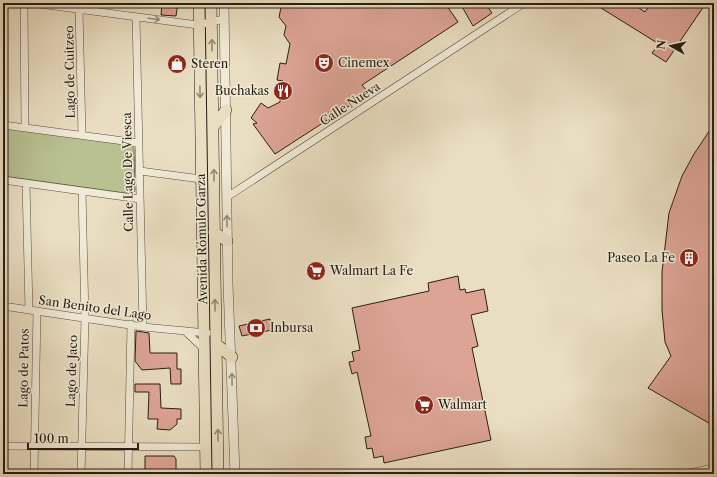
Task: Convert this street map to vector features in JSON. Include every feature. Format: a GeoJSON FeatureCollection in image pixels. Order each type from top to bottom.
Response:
{"type":"FeatureCollection","features":[{"type":"Feature","properties":{"kind":"main road","name":"Avenida Rómulo Garza"},"geometry":{"type":"LineString","coordinates":[[199,3],[198,25],[206,474]]}},
{"type":"Feature","properties":{"kind":"main road","name":"Avenida Rómulo Garza"},"geometry":{"type":"LineString","coordinates":[[211,3],[218,474]]}},
{"type":"Feature","properties":{"kind":"main road"},"geometry":{"type":"LineString","coordinates":[[214,126],[226,110]]}},
{"type":"Feature","properties":{"kind":"main road"},"geometry":{"type":"LineString","coordinates":[[214,232],[227,242]]}},
{"type":"Feature","properties":{"kind":"main road"},"geometry":{"type":"LineString","coordinates":[[216,339],[232,358]]}},
{"type":"Feature","properties":{"kind":"street"},"geometry":{"type":"LineString","coordinates":[[24,3],[25,128]]}},
{"type":"Feature","properties":{"kind":"street"},"geometry":{"type":"LineString","coordinates":[[32,3],[198,25],[224,19]]}},
{"type":"Feature","properties":{"kind":"street"},"geometry":{"type":"LineString","coordinates":[[224,3],[227,242],[235,474]]}},
{"type":"Feature","properties":{"kind":"street","name":"Calle Nueva"},"geometry":{"type":"LineString","coordinates":[[227,196],[524,3]]}},
{"type":"Feature","properties":{"kind":"street","name":"Lago de Cuitzeo"},"geometry":{"type":"LineString","coordinates":[[79,9],[82,135]]}},
{"type":"Feature","properties":{"kind":"street","name":"Calle Lago De Viesca"},"geometry":{"type":"LineString","coordinates":[[136,17],[144,326]]}},
{"type":"Feature","properties":{"kind":"street"},"geometry":{"type":"LineString","coordinates":[[3,125],[139,142]]}},
{"type":"Feature","properties":{"kind":"street"},"geometry":{"type":"LineString","coordinates":[[140,171],[201,179]]}},
{"type":"Feature","properties":{"kind":"street"},"geometry":{"type":"LineString","coordinates":[[3,180],[140,199]]}},
{"type":"Feature","properties":{"kind":"street"},"geometry":{"type":"LineString","coordinates":[[26,183],[29,310]]}},
{"type":"Feature","properties":{"kind":"street"},"geometry":{"type":"LineString","coordinates":[[82,191],[84,318]]}},
{"type":"Feature","properties":{"kind":"street","name":"San Benito del Lago"},"geometry":{"type":"LineString","coordinates":[[3,306],[144,326],[203,332],[216,339]]}},
{"type":"Feature","properties":{"kind":"street","name":"Lago de Patos"},"geometry":{"type":"LineString","coordinates":[[34,474],[36,311]]}},
{"type":"Feature","properties":{"kind":"street","name":"Lago de Jaco"},"geometry":{"type":"LineString","coordinates":[[81,474],[84,318]]}},
{"type":"Feature","properties":{"kind":"street"},"geometry":{"type":"LineString","coordinates":[[128,474],[131,324]]}},
{"type":"Feature","properties":{"kind":"street"},"geometry":{"type":"LineString","coordinates":[[185,330],[203,348]]}},
{"type":"Feature","properties":{"kind":"street"},"geometry":{"type":"LineString","coordinates":[[3,446],[206,447]]}},
{"type":"Feature","properties":{"kind":"street"},"geometry":{"type":"LineString","coordinates":[[689,474],[714,469]]}},
{"type":"Feature","properties":{"kind":"green space"},"geometry":{"type":"Polygon","coordinates":[[[3,127],[131,145],[134,149],[135,191],[132,194],[3,176],[3,127]]]}},
{"type":"Feature","properties":{"kind":"building"},"geometry":{"type":"Polygon","coordinates":[[[162,3],[178,3],[176,16],[161,15],[162,3]]]}},
{"type":"Feature","properties":{"kind":"building"},"geometry":{"type":"Polygon","coordinates":[[[282,3],[445,3],[458,22],[362,85],[369,93],[275,154],[253,124],[257,123],[251,118],[261,103],[268,108],[280,102],[283,81],[277,80],[280,63],[286,64],[290,44],[284,35],[286,26],[279,17],[282,3]]]}},
{"type":"Feature","properties":{"kind":"building"},"geometry":{"type":"Polygon","coordinates":[[[460,3],[485,3],[492,13],[473,26],[460,3]]]}},
{"type":"Feature","properties":{"kind":"building"},"geometry":{"type":"Polygon","coordinates":[[[593,3],[632,3],[645,12],[651,3],[706,3],[666,62],[652,53],[659,44],[593,3]]]}},
{"type":"Feature","properties":{"kind":"building","name":"Paseo La Fe"},"geometry":{"type":"Polygon","coordinates":[[[714,124],[714,426],[648,388],[671,356],[665,342],[662,310],[662,272],[669,213],[682,176],[694,154],[714,124]]]}},
{"type":"Feature","properties":{"kind":"building","name":"Walmart"},"geometry":{"type":"Polygon","coordinates":[[[458,276],[460,290],[465,289],[466,293],[484,289],[488,311],[471,315],[478,346],[472,348],[491,440],[384,463],[383,456],[374,458],[372,448],[367,449],[365,437],[371,436],[357,372],[352,374],[349,362],[354,361],[352,352],[360,350],[352,308],[429,291],[428,283],[458,276]]]}},
{"type":"Feature","properties":{"kind":"building","name":"Inbursa"},"geometry":{"type":"Polygon","coordinates":[[[270,319],[272,330],[242,336],[239,326],[270,319]]]}},
{"type":"Feature","properties":{"kind":"building"},"geometry":{"type":"Polygon","coordinates":[[[136,331],[149,333],[150,353],[177,353],[177,369],[181,369],[181,384],[171,384],[170,368],[142,370],[135,361],[136,331]]]}},
{"type":"Feature","properties":{"kind":"building"},"geometry":{"type":"Polygon","coordinates":[[[135,384],[160,384],[161,408],[181,409],[181,419],[177,419],[177,424],[170,430],[157,429],[158,419],[148,419],[149,392],[135,392],[135,384]]]}},
{"type":"Feature","properties":{"kind":"building"},"geometry":{"type":"Polygon","coordinates":[[[145,456],[174,456],[176,459],[176,474],[145,474],[145,456]]]}},
{"type":"Feature","properties":{"kind":"place","name":"Cinemex"},"geometry":{"type":"Point","coordinates":[324,63]}},
{"type":"Feature","properties":{"kind":"place","name":"Steren"},"geometry":{"type":"Point","coordinates":[177,64]}},
{"type":"Feature","properties":{"kind":"place","name":"Buchakas"},"geometry":{"type":"Point","coordinates":[283,91]}},
{"type":"Feature","properties":{"kind":"place","name":"Paseo La Fe"},"geometry":{"type":"Point","coordinates":[689,258]}},
{"type":"Feature","properties":{"kind":"place","name":"Walmart La Fe"},"geometry":{"type":"Point","coordinates":[316,271]}},
{"type":"Feature","properties":{"kind":"place","name":"Inbursa"},"geometry":{"type":"Point","coordinates":[256,328]}},
{"type":"Feature","properties":{"kind":"place","name":"Walmart"},"geometry":{"type":"Point","coordinates":[424,405]}}]}
